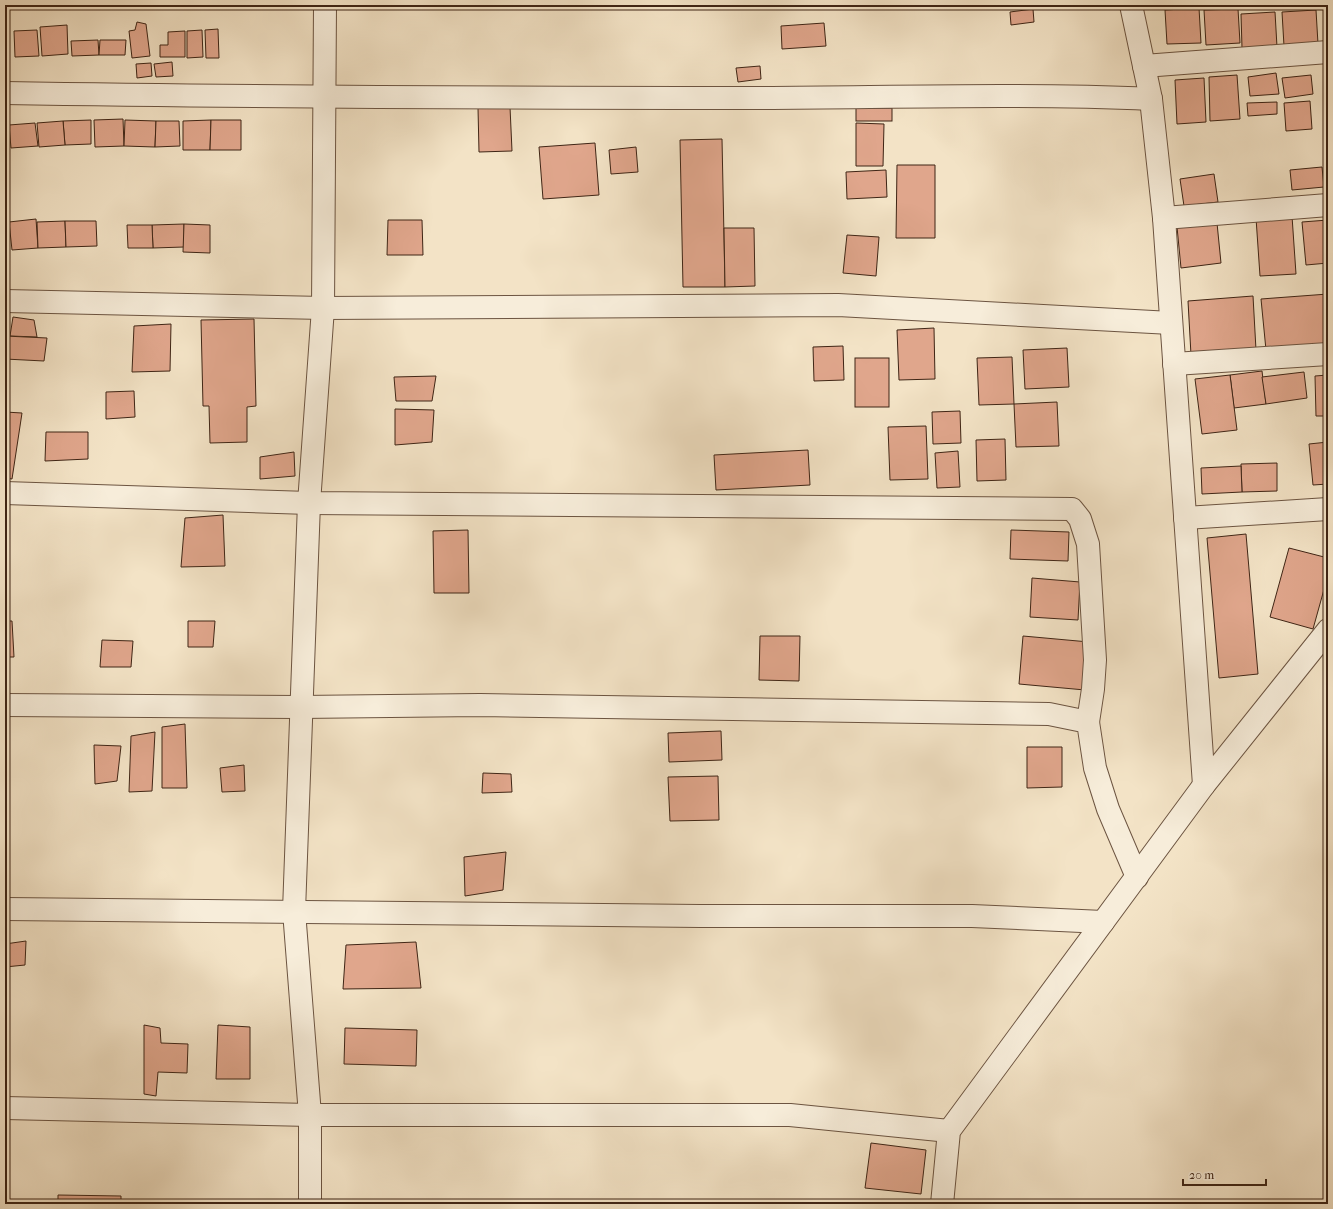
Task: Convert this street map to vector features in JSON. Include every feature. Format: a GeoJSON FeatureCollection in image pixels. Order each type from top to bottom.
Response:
{"type":"FeatureCollection","features":[{"type":"Feature","properties":{"kind":"street"},"geometry":{"type":"LineString","coordinates":[[310,1204],[310,1116],[294,911],[300,707],[310,503],[323,308],[325,5]]}},
{"type":"Feature","properties":{"kind":"street"},"geometry":{"type":"LineString","coordinates":[[1131,5],[1151,99],[1164,218],[1204,785]]}},
{"type":"Feature","properties":{"kind":"street"},"geometry":{"type":"LineString","coordinates":[[1144,66],[1328,52]]}},
{"type":"Feature","properties":{"kind":"street"},"geometry":{"type":"LineString","coordinates":[[5,93],[325,97],[884,98],[1060,95],[1151,99]]}},
{"type":"Feature","properties":{"kind":"street"},"geometry":{"type":"LineString","coordinates":[[1164,218],[1328,205]]}},
{"type":"Feature","properties":{"kind":"street"},"geometry":{"type":"LineString","coordinates":[[5,301],[323,308],[838,305],[1171,323]]}},
{"type":"Feature","properties":{"kind":"street"},"geometry":{"type":"LineString","coordinates":[[1174,364],[1328,354]]}},
{"type":"Feature","properties":{"kind":"street"},"geometry":{"type":"LineString","coordinates":[[5,493],[310,503],[1072,509],[1080,519],[1088,544],[1095,660],[1093,689],[1088,722],[1095,768],[1108,809],[1137,878]]}},
{"type":"Feature","properties":{"kind":"street"},"geometry":{"type":"LineString","coordinates":[[1185,518],[1328,510]]}},
{"type":"Feature","properties":{"kind":"street"},"geometry":{"type":"LineString","coordinates":[[942,1204],[949,1131],[1137,878],[1204,785],[1328,630]]}},
{"type":"Feature","properties":{"kind":"street"},"geometry":{"type":"LineString","coordinates":[[5,705],[300,707],[480,705],[1041,713],[1088,722]]}},
{"type":"Feature","properties":{"kind":"street"},"geometry":{"type":"LineString","coordinates":[[5,909],[684,916],[972,916],[1103,922]]}},
{"type":"Feature","properties":{"kind":"street"},"geometry":{"type":"LineString","coordinates":[[5,1108],[310,1116],[790,1115],[949,1131]]}},
{"type":"Feature","properties":{"kind":"building"},"geometry":{"type":"Polygon","coordinates":[[[1199,8],[1201,43],[1167,44],[1165,10],[1199,8]]]}},
{"type":"Feature","properties":{"kind":"building"},"geometry":{"type":"Polygon","coordinates":[[[1033,9],[1034,22],[1011,25],[1010,12],[1033,9]]]}},
{"type":"Feature","properties":{"kind":"building"},"geometry":{"type":"Polygon","coordinates":[[[1238,9],[1240,43],[1206,45],[1204,10],[1238,9]]]}},
{"type":"Feature","properties":{"kind":"building"},"geometry":{"type":"Polygon","coordinates":[[[1316,10],[1318,44],[1284,46],[1282,12],[1316,10]]]}},
{"type":"Feature","properties":{"kind":"building"},"geometry":{"type":"Polygon","coordinates":[[[1275,12],[1277,47],[1242,48],[1241,14],[1275,12]]]}},
{"type":"Feature","properties":{"kind":"building"},"geometry":{"type":"Polygon","coordinates":[[[137,22],[146,24],[150,56],[132,58],[129,31],[135,30],[137,22]]]}},
{"type":"Feature","properties":{"kind":"building"},"geometry":{"type":"Polygon","coordinates":[[[824,23],[826,46],[782,49],[781,26],[824,23]]]}},
{"type":"Feature","properties":{"kind":"building"},"geometry":{"type":"Polygon","coordinates":[[[67,25],[68,54],[42,56],[40,27],[67,25]]]}},
{"type":"Feature","properties":{"kind":"building"},"geometry":{"type":"Polygon","coordinates":[[[218,29],[219,58],[206,58],[205,30],[218,29]]]}},
{"type":"Feature","properties":{"kind":"building"},"geometry":{"type":"Polygon","coordinates":[[[37,30],[39,56],[15,57],[14,31],[37,30]]]}},
{"type":"Feature","properties":{"kind":"building"},"geometry":{"type":"Polygon","coordinates":[[[202,30],[203,57],[187,58],[187,31],[202,30]]]}},
{"type":"Feature","properties":{"kind":"building"},"geometry":{"type":"Polygon","coordinates":[[[185,31],[185,57],[160,57],[160,45],[168,45],[168,32],[185,31]]]}},
{"type":"Feature","properties":{"kind":"building"},"geometry":{"type":"Polygon","coordinates":[[[98,40],[99,55],[72,56],[71,41],[98,40]]]}},
{"type":"Feature","properties":{"kind":"building"},"geometry":{"type":"Polygon","coordinates":[[[100,40],[126,40],[125,55],[99,55],[100,40]]]}},
{"type":"Feature","properties":{"kind":"building"},"geometry":{"type":"Polygon","coordinates":[[[172,62],[173,76],[156,77],[154,64],[172,62]]]}},
{"type":"Feature","properties":{"kind":"building"},"geometry":{"type":"Polygon","coordinates":[[[151,63],[152,76],[137,78],[136,64],[151,63]]]}},
{"type":"Feature","properties":{"kind":"building"},"geometry":{"type":"Polygon","coordinates":[[[760,66],[761,79],[738,82],[736,68],[760,66]]]}},
{"type":"Feature","properties":{"kind":"building"},"geometry":{"type":"Polygon","coordinates":[[[1276,73],[1279,94],[1250,96],[1248,77],[1276,73]]]}},
{"type":"Feature","properties":{"kind":"building"},"geometry":{"type":"Polygon","coordinates":[[[1237,75],[1240,119],[1210,121],[1209,77],[1237,75]]]}},
{"type":"Feature","properties":{"kind":"building"},"geometry":{"type":"Polygon","coordinates":[[[1311,75],[1313,94],[1285,98],[1282,78],[1311,75]]]}},
{"type":"Feature","properties":{"kind":"building"},"geometry":{"type":"Polygon","coordinates":[[[1204,78],[1206,122],[1177,124],[1175,80],[1204,78]]]}},
{"type":"Feature","properties":{"kind":"building"},"geometry":{"type":"Polygon","coordinates":[[[1310,101],[1312,129],[1286,131],[1284,103],[1310,101]]]}},
{"type":"Feature","properties":{"kind":"building"},"geometry":{"type":"Polygon","coordinates":[[[1277,102],[1277,114],[1248,116],[1247,103],[1277,102]]]}},
{"type":"Feature","properties":{"kind":"building"},"geometry":{"type":"Polygon","coordinates":[[[510,107],[512,151],[479,152],[478,108],[510,107]]]}},
{"type":"Feature","properties":{"kind":"building"},"geometry":{"type":"Polygon","coordinates":[[[856,108],[892,108],[892,121],[856,121],[856,108]]]}},
{"type":"Feature","properties":{"kind":"building"},"geometry":{"type":"Polygon","coordinates":[[[123,119],[124,146],[95,147],[94,120],[123,119]]]}},
{"type":"Feature","properties":{"kind":"building"},"geometry":{"type":"Polygon","coordinates":[[[91,120],[91,144],[65,145],[63,121],[91,120]]]}},
{"type":"Feature","properties":{"kind":"building"},"geometry":{"type":"Polygon","coordinates":[[[125,120],[156,121],[155,147],[124,146],[125,120]]]}},
{"type":"Feature","properties":{"kind":"building"},"geometry":{"type":"Polygon","coordinates":[[[211,120],[210,150],[183,150],[183,121],[211,120]]]}},
{"type":"Feature","properties":{"kind":"building"},"geometry":{"type":"Polygon","coordinates":[[[211,120],[241,120],[241,150],[210,150],[211,120]]]}},
{"type":"Feature","properties":{"kind":"building"},"geometry":{"type":"Polygon","coordinates":[[[63,121],[65,145],[39,147],[37,123],[63,121]]]}},
{"type":"Feature","properties":{"kind":"building"},"geometry":{"type":"Polygon","coordinates":[[[156,121],[179,121],[180,146],[155,147],[156,121]]]}},
{"type":"Feature","properties":{"kind":"building"},"geometry":{"type":"Polygon","coordinates":[[[35,123],[38,146],[11,148],[9,125],[35,123]]]}},
{"type":"Feature","properties":{"kind":"building"},"geometry":{"type":"Polygon","coordinates":[[[856,123],[884,124],[883,166],[856,166],[856,123]]]}},
{"type":"Feature","properties":{"kind":"building"},"geometry":{"type":"Polygon","coordinates":[[[722,139],[725,287],[683,287],[680,140],[722,139]]]}},
{"type":"Feature","properties":{"kind":"building"},"geometry":{"type":"Polygon","coordinates":[[[595,143],[599,195],[543,199],[539,147],[595,143]]]}},
{"type":"Feature","properties":{"kind":"building"},"geometry":{"type":"Polygon","coordinates":[[[636,147],[638,172],[611,174],[609,150],[636,147]]]}},
{"type":"Feature","properties":{"kind":"building"},"geometry":{"type":"Polygon","coordinates":[[[897,165],[935,165],[935,238],[896,238],[897,165]]]}},
{"type":"Feature","properties":{"kind":"building"},"geometry":{"type":"Polygon","coordinates":[[[1322,167],[1324,187],[1292,190],[1290,170],[1322,167]]]}},
{"type":"Feature","properties":{"kind":"building"},"geometry":{"type":"Polygon","coordinates":[[[886,170],[887,197],[847,199],[846,172],[886,170]]]}},
{"type":"Feature","properties":{"kind":"building"},"geometry":{"type":"Polygon","coordinates":[[[1214,174],[1218,202],[1184,206],[1180,179],[1214,174]]]}},
{"type":"Feature","properties":{"kind":"building"},"geometry":{"type":"Polygon","coordinates":[[[1292,216],[1296,274],[1260,276],[1256,218],[1292,216]]]}},
{"type":"Feature","properties":{"kind":"building"},"geometry":{"type":"Polygon","coordinates":[[[36,219],[38,248],[12,250],[9,222],[36,219]]]}},
{"type":"Feature","properties":{"kind":"building"},"geometry":{"type":"Polygon","coordinates":[[[388,220],[422,220],[423,255],[387,255],[388,220]]]}},
{"type":"Feature","properties":{"kind":"building"},"geometry":{"type":"Polygon","coordinates":[[[1328,220],[1328,263],[1306,265],[1302,222],[1328,220]]]}},
{"type":"Feature","properties":{"kind":"building"},"geometry":{"type":"Polygon","coordinates":[[[65,221],[66,247],[38,248],[37,222],[65,221]]]}},
{"type":"Feature","properties":{"kind":"building"},"geometry":{"type":"Polygon","coordinates":[[[65,221],[96,221],[97,246],[66,247],[65,221]]]}},
{"type":"Feature","properties":{"kind":"building"},"geometry":{"type":"Polygon","coordinates":[[[1217,223],[1221,263],[1181,268],[1177,227],[1217,223]]]}},
{"type":"Feature","properties":{"kind":"building"},"geometry":{"type":"Polygon","coordinates":[[[184,224],[184,247],[153,248],[152,225],[184,224]]]}},
{"type":"Feature","properties":{"kind":"building"},"geometry":{"type":"Polygon","coordinates":[[[184,224],[210,225],[210,253],[183,252],[184,224]]]}},
{"type":"Feature","properties":{"kind":"building"},"geometry":{"type":"Polygon","coordinates":[[[127,225],[152,225],[153,248],[128,248],[127,225]]]}},
{"type":"Feature","properties":{"kind":"building"},"geometry":{"type":"Polygon","coordinates":[[[724,228],[754,228],[755,286],[725,287],[724,228]]]}},
{"type":"Feature","properties":{"kind":"building"},"geometry":{"type":"Polygon","coordinates":[[[847,235],[879,237],[876,276],[843,273],[847,235]]]}},
{"type":"Feature","properties":{"kind":"building"},"geometry":{"type":"Polygon","coordinates":[[[1328,294],[1328,345],[1266,350],[1261,299],[1328,294]]]}},
{"type":"Feature","properties":{"kind":"building"},"geometry":{"type":"Polygon","coordinates":[[[1253,296],[1256,350],[1191,355],[1188,301],[1253,296]]]}},
{"type":"Feature","properties":{"kind":"building"},"geometry":{"type":"Polygon","coordinates":[[[13,317],[34,320],[37,337],[10,336],[13,317]]]}},
{"type":"Feature","properties":{"kind":"building"},"geometry":{"type":"Polygon","coordinates":[[[254,319],[256,406],[247,407],[247,442],[210,443],[209,406],[203,406],[201,320],[254,319]]]}},
{"type":"Feature","properties":{"kind":"building"},"geometry":{"type":"Polygon","coordinates":[[[171,324],[170,371],[132,372],[134,326],[171,324]]]}},
{"type":"Feature","properties":{"kind":"building"},"geometry":{"type":"Polygon","coordinates":[[[934,328],[935,379],[899,380],[897,330],[934,328]]]}},
{"type":"Feature","properties":{"kind":"building"},"geometry":{"type":"Polygon","coordinates":[[[5,336],[47,338],[44,361],[5,359],[5,336]]]}},
{"type":"Feature","properties":{"kind":"building"},"geometry":{"type":"Polygon","coordinates":[[[843,346],[844,380],[814,381],[813,347],[843,346]]]}},
{"type":"Feature","properties":{"kind":"building"},"geometry":{"type":"Polygon","coordinates":[[[1067,348],[1069,387],[1025,389],[1023,350],[1067,348]]]}},
{"type":"Feature","properties":{"kind":"building"},"geometry":{"type":"Polygon","coordinates":[[[1012,357],[1014,404],[979,405],[977,358],[1012,357]]]}},
{"type":"Feature","properties":{"kind":"building"},"geometry":{"type":"Polygon","coordinates":[[[855,358],[889,358],[889,407],[855,407],[855,358]]]}},
{"type":"Feature","properties":{"kind":"building"},"geometry":{"type":"Polygon","coordinates":[[[1262,371],[1266,404],[1234,408],[1230,375],[1262,371]]]}},
{"type":"Feature","properties":{"kind":"building"},"geometry":{"type":"Polygon","coordinates":[[[1304,372],[1307,398],[1266,404],[1262,377],[1304,372]]]}},
{"type":"Feature","properties":{"kind":"building"},"geometry":{"type":"Polygon","coordinates":[[[1230,375],[1237,430],[1202,434],[1195,379],[1230,375]]]}},
{"type":"Feature","properties":{"kind":"building"},"geometry":{"type":"Polygon","coordinates":[[[1328,375],[1328,416],[1316,416],[1315,376],[1328,375]]]}},
{"type":"Feature","properties":{"kind":"building"},"geometry":{"type":"Polygon","coordinates":[[[436,376],[432,401],[396,401],[394,377],[436,376]]]}},
{"type":"Feature","properties":{"kind":"building"},"geometry":{"type":"Polygon","coordinates":[[[134,391],[135,417],[106,419],[106,392],[134,391]]]}},
{"type":"Feature","properties":{"kind":"building"},"geometry":{"type":"Polygon","coordinates":[[[1057,402],[1059,446],[1016,447],[1014,404],[1057,402]]]}},
{"type":"Feature","properties":{"kind":"building"},"geometry":{"type":"Polygon","coordinates":[[[395,409],[434,410],[432,442],[395,445],[395,409]]]}},
{"type":"Feature","properties":{"kind":"building"},"geometry":{"type":"Polygon","coordinates":[[[960,411],[961,443],[933,444],[932,412],[960,411]]]}},
{"type":"Feature","properties":{"kind":"building"},"geometry":{"type":"Polygon","coordinates":[[[5,412],[22,413],[12,479],[5,478],[5,412]]]}},
{"type":"Feature","properties":{"kind":"building"},"geometry":{"type":"Polygon","coordinates":[[[926,426],[928,479],[890,480],[888,427],[926,426]]]}},
{"type":"Feature","properties":{"kind":"building"},"geometry":{"type":"Polygon","coordinates":[[[46,432],[88,432],[88,459],[45,461],[46,432]]]}},
{"type":"Feature","properties":{"kind":"building"},"geometry":{"type":"Polygon","coordinates":[[[1005,439],[1006,480],[977,481],[976,440],[1005,439]]]}},
{"type":"Feature","properties":{"kind":"building"},"geometry":{"type":"Polygon","coordinates":[[[1328,442],[1328,484],[1313,485],[1309,444],[1328,442]]]}},
{"type":"Feature","properties":{"kind":"building"},"geometry":{"type":"Polygon","coordinates":[[[808,450],[810,485],[716,490],[714,455],[808,450]]]}},
{"type":"Feature","properties":{"kind":"building"},"geometry":{"type":"Polygon","coordinates":[[[958,451],[960,487],[937,488],[935,453],[958,451]]]}},
{"type":"Feature","properties":{"kind":"building"},"geometry":{"type":"Polygon","coordinates":[[[294,452],[295,476],[260,479],[260,457],[294,452]]]}},
{"type":"Feature","properties":{"kind":"building"},"geometry":{"type":"Polygon","coordinates":[[[1277,463],[1277,491],[1242,492],[1241,464],[1277,463]]]}},
{"type":"Feature","properties":{"kind":"building"},"geometry":{"type":"Polygon","coordinates":[[[1241,466],[1242,492],[1202,494],[1201,468],[1241,466]]]}},
{"type":"Feature","properties":{"kind":"building"},"geometry":{"type":"Polygon","coordinates":[[[223,515],[225,566],[181,567],[185,518],[223,515]]]}},
{"type":"Feature","properties":{"kind":"building"},"geometry":{"type":"Polygon","coordinates":[[[468,530],[469,593],[434,593],[433,531],[468,530]]]}},
{"type":"Feature","properties":{"kind":"building"},"geometry":{"type":"Polygon","coordinates":[[[1011,530],[1069,532],[1068,561],[1010,559],[1011,530]]]}},
{"type":"Feature","properties":{"kind":"building"},"geometry":{"type":"Polygon","coordinates":[[[1246,534],[1258,674],[1219,678],[1207,538],[1246,534]]]}},
{"type":"Feature","properties":{"kind":"building"},"geometry":{"type":"Polygon","coordinates":[[[1289,548],[1328,558],[1328,575],[1313,629],[1270,617],[1289,548]]]}},
{"type":"Feature","properties":{"kind":"building"},"geometry":{"type":"Polygon","coordinates":[[[1032,578],[1080,582],[1078,620],[1030,617],[1032,578]]]}},
{"type":"Feature","properties":{"kind":"building"},"geometry":{"type":"Polygon","coordinates":[[[5,621],[12,621],[14,657],[5,657],[5,621]]]}},
{"type":"Feature","properties":{"kind":"building"},"geometry":{"type":"Polygon","coordinates":[[[188,621],[215,621],[213,647],[188,647],[188,621]]]}},
{"type":"Feature","properties":{"kind":"building"},"geometry":{"type":"Polygon","coordinates":[[[760,636],[800,636],[799,681],[759,680],[760,636]]]}},
{"type":"Feature","properties":{"kind":"building"},"geometry":{"type":"Polygon","coordinates":[[[1023,636],[1089,642],[1085,690],[1019,684],[1023,636]]]}},
{"type":"Feature","properties":{"kind":"building"},"geometry":{"type":"Polygon","coordinates":[[[102,640],[133,641],[131,667],[100,667],[102,640]]]}},
{"type":"Feature","properties":{"kind":"building"},"geometry":{"type":"Polygon","coordinates":[[[185,724],[187,788],[162,788],[162,727],[185,724]]]}},
{"type":"Feature","properties":{"kind":"building"},"geometry":{"type":"Polygon","coordinates":[[[721,731],[722,760],[669,762],[668,733],[721,731]]]}},
{"type":"Feature","properties":{"kind":"building"},"geometry":{"type":"Polygon","coordinates":[[[155,732],[152,791],[129,792],[131,736],[155,732]]]}},
{"type":"Feature","properties":{"kind":"building"},"geometry":{"type":"Polygon","coordinates":[[[94,745],[121,746],[117,781],[95,784],[94,745]]]}},
{"type":"Feature","properties":{"kind":"building"},"geometry":{"type":"Polygon","coordinates":[[[1027,747],[1062,747],[1062,787],[1027,788],[1027,747]]]}},
{"type":"Feature","properties":{"kind":"building"},"geometry":{"type":"Polygon","coordinates":[[[244,765],[245,791],[222,792],[220,768],[244,765]]]}},
{"type":"Feature","properties":{"kind":"building"},"geometry":{"type":"Polygon","coordinates":[[[483,773],[511,774],[512,792],[482,793],[483,773]]]}},
{"type":"Feature","properties":{"kind":"building"},"geometry":{"type":"Polygon","coordinates":[[[718,776],[719,820],[670,821],[668,777],[718,776]]]}},
{"type":"Feature","properties":{"kind":"building"},"geometry":{"type":"Polygon","coordinates":[[[506,852],[503,890],[465,896],[464,857],[506,852]]]}},
{"type":"Feature","properties":{"kind":"building"},"geometry":{"type":"Polygon","coordinates":[[[26,941],[25,965],[5,967],[5,944],[26,941]]]}},
{"type":"Feature","properties":{"kind":"building"},"geometry":{"type":"Polygon","coordinates":[[[416,942],[421,988],[343,989],[346,945],[416,942]]]}},
{"type":"Feature","properties":{"kind":"building"},"geometry":{"type":"Polygon","coordinates":[[[144,1025],[160,1028],[161,1043],[188,1044],[187,1073],[158,1072],[156,1096],[144,1094],[144,1025]]]}},
{"type":"Feature","properties":{"kind":"building"},"geometry":{"type":"Polygon","coordinates":[[[218,1025],[250,1027],[250,1079],[216,1079],[218,1025]]]}},
{"type":"Feature","properties":{"kind":"building"},"geometry":{"type":"Polygon","coordinates":[[[345,1028],[417,1030],[416,1066],[344,1064],[345,1028]]]}},
{"type":"Feature","properties":{"kind":"building"},"geometry":{"type":"Polygon","coordinates":[[[871,1143],[926,1150],[921,1194],[865,1188],[871,1143]]]}},
{"type":"Feature","properties":{"kind":"building"},"geometry":{"type":"Polygon","coordinates":[[[58,1195],[121,1196],[121,1204],[58,1204],[58,1195]]]}}]}
